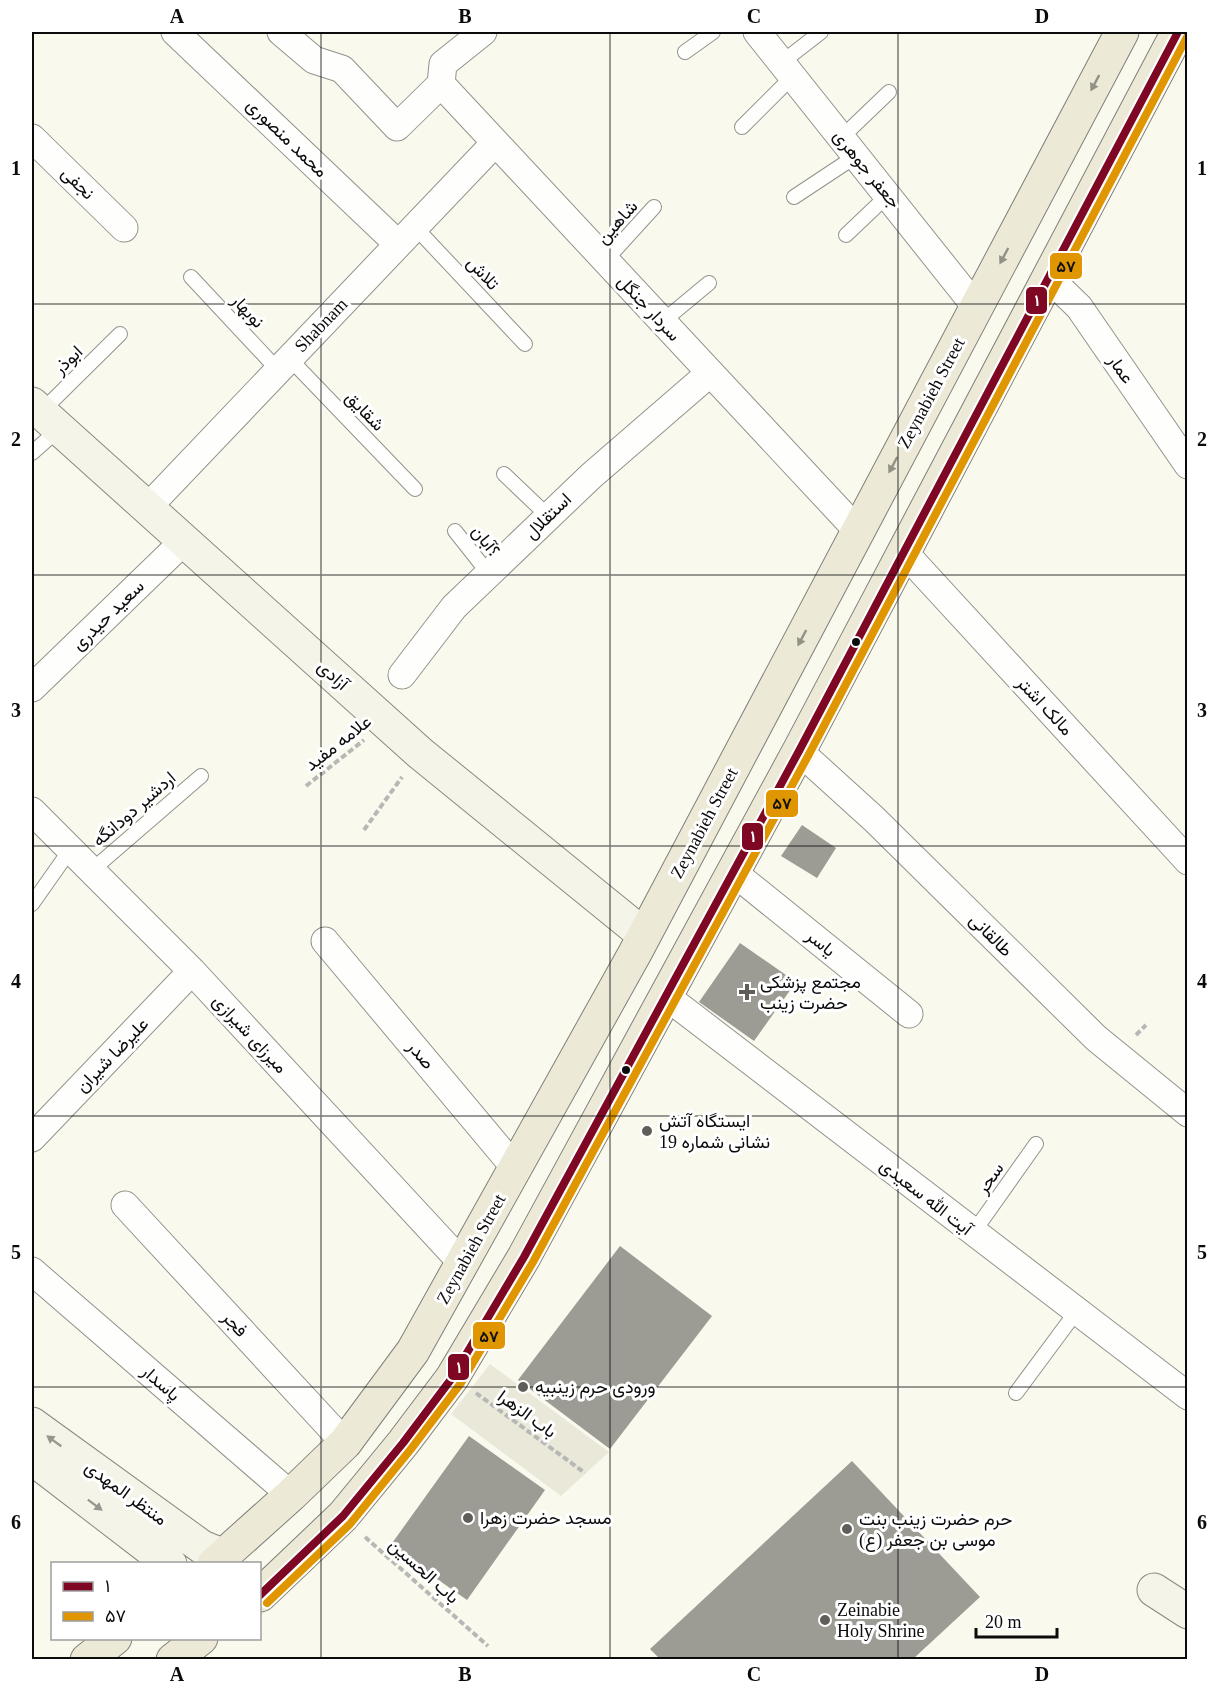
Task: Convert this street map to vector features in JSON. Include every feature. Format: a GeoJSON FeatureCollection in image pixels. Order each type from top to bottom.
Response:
{"type":"FeatureCollection","features":[{"type":"Feature","properties":{"kind":"main road","name":"Zeynabieh Street"},"geometry":{"type":"LineString","coordinates":[[219,1560],[291,1496],[345,1443],[413,1351],[644,935],[1122,32]]}},
{"type":"Feature","properties":{"kind":"main road"},"geometry":{"type":"LineString","coordinates":[[261,1594],[343,1516],[452,1378],[524,1257],[792,764],[1178,32]]}},
{"type":"Feature","properties":{"kind":"main road"},"geometry":{"type":"LineString","coordinates":[[783,673],[827,696]]}},
{"type":"Feature","properties":{"kind":"main road"},"geometry":{"type":"LineString","coordinates":[[741,753],[792,764]]}},
{"type":"Feature","properties":{"kind":"main road"},"geometry":{"type":"LineString","coordinates":[[87,1659],[112,1640]]}},
{"type":"Feature","properties":{"kind":"main road"},"geometry":{"type":"LineString","coordinates":[[172,1659],[198,1640]]}},
{"type":"Feature","properties":{"kind":"street","name":"محمد منصوری"},"geometry":{"type":"LineString","coordinates":[[175,32],[406,236]]}},
{"type":"Feature","properties":{"kind":"street"},"geometry":{"type":"LineString","coordinates":[[281,32],[314,60],[342,69],[397,127],[441,84],[442,64],[483,32]]}},
{"type":"Feature","properties":{"kind":"street","name":"جعفر جوهری"},"geometry":{"type":"LineString","coordinates":[[757,32],[976,307]]}},
{"type":"Feature","properties":{"kind":"street","name":"سردار جنگل"},"geometry":{"type":"LineString","coordinates":[[441,84],[858,531]]}},
{"type":"Feature","properties":{"kind":"street","name":"نجفی"},"geometry":{"type":"LineString","coordinates":[[32,138],[124,228]]}},
{"type":"Feature","properties":{"kind":"street","name":"Shabnam"},"geometry":{"type":"LineString","coordinates":[[147,508],[495,143]]}},
{"type":"Feature","properties":{"kind":"street","name":"عمار"},"geometry":{"type":"LineString","coordinates":[[1048,277],[1079,307],[1188,465]]}},
{"type":"Feature","properties":{"kind":"street","name":"استقلال"},"geometry":{"type":"LineString","coordinates":[[402,675],[454,607],[591,476],[710,373]]}},
{"type":"Feature","properties":{"kind":"street","name":"آزادی"},"geometry":{"type":"LineString","coordinates":[[44,415],[420,753],[644,935]]}},
{"type":"Feature","properties":{"kind":"street","name":"سعید حیدری"},"geometry":{"type":"LineString","coordinates":[[32,688],[184,541]]}},
{"type":"Feature","properties":{"kind":"street","name":"مالک اشتر"},"geometry":{"type":"LineString","coordinates":[[903,551],[1188,861]]}},
{"type":"Feature","properties":{"kind":"street","name":"طالقانی"},"geometry":{"type":"LineString","coordinates":[[792,764],[874,819],[1096,1038],[1188,1113]]}},
{"type":"Feature","properties":{"kind":"street","name":"میرزای شیرازی"},"geometry":{"type":"LineString","coordinates":[[32,811],[192,971],[463,1264]]}},
{"type":"Feature","properties":{"kind":"street","name":"یاسر"},"geometry":{"type":"LineString","coordinates":[[733,872],[909,1014]]}},
{"type":"Feature","properties":{"kind":"street","name":"صدر"},"geometry":{"type":"LineString","coordinates":[[326,941],[516,1169]]}},
{"type":"Feature","properties":{"kind":"street","name":"علیرضا شیران"},"geometry":{"type":"LineString","coordinates":[[32,1138],[192,971]]}},
{"type":"Feature","properties":{"kind":"street","name":"آیت الله سعیدی"},"geometry":{"type":"LineString","coordinates":[[667,997],[1188,1396]]}},
{"type":"Feature","properties":{"kind":"street","name":"فجر"},"geometry":{"type":"LineString","coordinates":[[125,1204],[345,1443]]}},
{"type":"Feature","properties":{"kind":"street","name":"پاسدار"},"geometry":{"type":"LineString","coordinates":[[32,1271],[291,1496]]}},
{"type":"Feature","properties":{"kind":"street","name":"منتظر المهدی"},"geometry":{"type":"LineString","coordinates":[[32,1424],[168,1548],[202,1547],[219,1560]]}},
{"type":"Feature","properties":{"kind":"street"},"geometry":{"type":"LineString","coordinates":[[32,1458],[168,1548]]}},
{"type":"Feature","properties":{"kind":"street"},"geometry":{"type":"LineString","coordinates":[[1154,1590],[1188,1612]]}},
{"type":"Feature","properties":{"kind":"lane"},"geometry":{"type":"LineString","coordinates":[[685,52],[713,32]]}},
{"type":"Feature","properties":{"kind":"lane"},"geometry":{"type":"LineString","coordinates":[[742,127],[787,69],[821,32]]}},
{"type":"Feature","properties":{"kind":"lane"},"geometry":{"type":"LineString","coordinates":[[794,197],[848,147],[888,92]]}},
{"type":"Feature","properties":{"kind":"lane"},"geometry":{"type":"LineString","coordinates":[[846,235],[887,196]]}},
{"type":"Feature","properties":{"kind":"lane","name":"شاهین"},"geometry":{"type":"LineString","coordinates":[[605,261],[654,207]]}},
{"type":"Feature","properties":{"kind":"lane","name":"تلاش"},"geometry":{"type":"LineString","coordinates":[[406,236],[525,344]]}},
{"type":"Feature","properties":{"kind":"lane","name":"نوبهار"},"geometry":{"type":"LineString","coordinates":[[191,278],[283,364]]}},
{"type":"Feature","properties":{"kind":"lane"},"geometry":{"type":"LineString","coordinates":[[662,322],[709,283]]}},
{"type":"Feature","properties":{"kind":"lane","name":"ابوذر"},"geometry":{"type":"LineString","coordinates":[[32,453],[44,415],[120,334]]}},
{"type":"Feature","properties":{"kind":"lane","name":"شقایق"},"geometry":{"type":"LineString","coordinates":[[283,364],[415,489]]}},
{"type":"Feature","properties":{"kind":"lane"},"geometry":{"type":"LineString","coordinates":[[504,474],[548,516]]}},
{"type":"Feature","properties":{"kind":"lane","name":"؟آبان"},"geometry":{"type":"LineString","coordinates":[[455,531],[489,574]]}},
{"type":"Feature","properties":{"kind":"lane","name":"اردشیر دودانگه"},"geometry":{"type":"LineString","coordinates":[[91,871],[201,776]]}},
{"type":"Feature","properties":{"kind":"lane"},"geometry":{"type":"LineString","coordinates":[[32,904],[70,850]]}},
{"type":"Feature","properties":{"kind":"lane","name":"سحر"},"geometry":{"type":"LineString","coordinates":[[973,1233],[1036,1144]]}},
{"type":"Feature","properties":{"kind":"lane"},"geometry":{"type":"LineString","coordinates":[[1016,1393],[1076,1312]]}},
{"type":"Feature","properties":{"kind":"path","name":"علامه مفید"},"geometry":{"type":"LineString","coordinates":[[306,786],[387,723]]}},
{"type":"Feature","properties":{"kind":"path"},"geometry":{"type":"LineString","coordinates":[[364,830],[420,753]]}},
{"type":"Feature","properties":{"kind":"path","name":"باب الزهرا"},"geometry":{"type":"LineString","coordinates":[[452,1378],[585,1473]]}},
{"type":"Feature","properties":{"kind":"path","name":"باب الحسین"},"geometry":{"type":"LineString","coordinates":[[343,1516],[488,1646]]}},
{"type":"Feature","properties":{"kind":"shaded area"},"geometry":{"type":"Polygon","coordinates":[[[490,1364],[609,1452],[561,1496],[451,1414],[490,1364]]]}},
{"type":"Feature","properties":{"kind":"building"},"geometry":{"type":"Polygon","coordinates":[[[802,825],[836,848],[817,878],[781,856],[802,825]]]}},
{"type":"Feature","properties":{"kind":"building","name":"مجتمع پزشکی حضرت زینب"},"geometry":{"type":"Polygon","coordinates":[[[740,943],[796,982],[754,1041],[699,1002],[740,943]]]}},
{"type":"Feature","properties":{"kind":"building"},"geometry":{"type":"Polygon","coordinates":[[[620,1246],[712,1316],[610,1449],[518,1380],[620,1246]]]}},
{"type":"Feature","properties":{"kind":"building","name":"مسجد حضرت زهرا"},"geometry":{"type":"Polygon","coordinates":[[[469,1436],[545,1490],[467,1600],[390,1546],[469,1436]]]}},
{"type":"Feature","properties":{"kind":"building","name":"حرم حضرت زینب بنت موسی بن جعفر (ع)"},"geometry":{"type":"Polygon","coordinates":[[[852,1461],[980,1597],[913,1659],[660,1659],[650,1649],[852,1461]]]}},
{"type":"Feature","properties":{"kind":"transit line","name":"۱"},"geometry":{"type":"LineString","coordinates":[[261,1594],[343,1516],[403,1443],[452,1378],[524,1257],[799,751],[1178,32]]}},
{"type":"Feature","properties":{"kind":"transit line","name":"۵۷"},"geometry":{"type":"LineString","coordinates":[[267,1603],[350,1524],[411,1449],[461,1383],[533,1262],[808,756],[1187,37]]}},
{"type":"Feature","properties":{"kind":"place","name":"مجتمع پزشکی حضرت زینب"},"geometry":{"type":"Point","coordinates":[747,992]}},
{"type":"Feature","properties":{"kind":"place","name":"ایستگاه آتش نشانی شماره 19"},"geometry":{"type":"Point","coordinates":[647,1131]}},
{"type":"Feature","properties":{"kind":"place","name":"ورودی حرم زینبیه"},"geometry":{"type":"Point","coordinates":[523,1387]}},
{"type":"Feature","properties":{"kind":"place","name":"مسجد حضرت زهرا"},"geometry":{"type":"Point","coordinates":[468,1518]}},
{"type":"Feature","properties":{"kind":"place","name":"حرم حضرت زینب بنت موسی بن جعفر (ع)"},"geometry":{"type":"Point","coordinates":[847,1529]}},
{"type":"Feature","properties":{"kind":"place","name":"Zeinabie Holy Shrine"},"geometry":{"type":"Point","coordinates":[825,1620]}}]}
